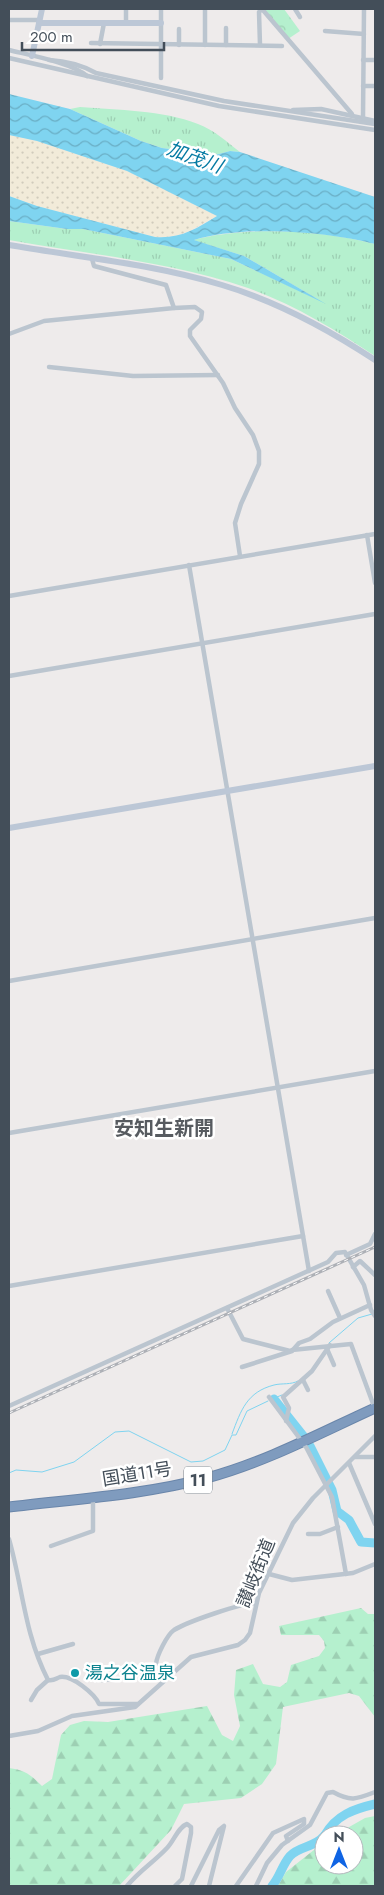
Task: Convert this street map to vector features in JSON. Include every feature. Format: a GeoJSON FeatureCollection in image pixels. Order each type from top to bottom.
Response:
{"type":"FeatureCollection","features":[{"type":"Feature","properties":{"kind":"highway","name":"国道11号"},"geometry":{"type":"LineString","coordinates":[[9,1507],[160,1488],[208,1477],[254,1462],[375,1409]]}},
{"type":"Feature","properties":{"kind":"street"},"geometry":{"type":"LineString","coordinates":[[32,56],[42,9]]}},
{"type":"Feature","properties":{"kind":"street"},"geometry":{"type":"LineString","coordinates":[[126,9],[126,23]]}},
{"type":"Feature","properties":{"kind":"street"},"geometry":{"type":"LineString","coordinates":[[161,9],[161,78]]}},
{"type":"Feature","properties":{"kind":"street"},"geometry":{"type":"LineString","coordinates":[[205,9],[205,45]]}},
{"type":"Feature","properties":{"kind":"street"},"geometry":{"type":"LineString","coordinates":[[295,9],[300,17]]}},
{"type":"Feature","properties":{"kind":"street"},"geometry":{"type":"LineString","coordinates":[[364,9],[364,117]]}},
{"type":"Feature","properties":{"kind":"street"},"geometry":{"type":"LineString","coordinates":[[260,10],[260,45]]}},
{"type":"Feature","properties":{"kind":"street"},"geometry":{"type":"LineString","coordinates":[[260,10],[352,114]]}},
{"type":"Feature","properties":{"kind":"street"},"geometry":{"type":"LineString","coordinates":[[9,20],[161,23]]}},
{"type":"Feature","properties":{"kind":"street"},"geometry":{"type":"LineString","coordinates":[[100,44],[104,23]]}},
{"type":"Feature","properties":{"kind":"street"},"geometry":{"type":"LineString","coordinates":[[226,28],[226,45]]}},
{"type":"Feature","properties":{"kind":"street"},"geometry":{"type":"LineString","coordinates":[[179,29],[179,45]]}},
{"type":"Feature","properties":{"kind":"street"},"geometry":{"type":"LineString","coordinates":[[325,31],[364,34]]}},
{"type":"Feature","properties":{"kind":"street"},"geometry":{"type":"LineString","coordinates":[[91,43],[282,46]]}},
{"type":"Feature","properties":{"kind":"street"},"geometry":{"type":"LineString","coordinates":[[9,50],[78,65],[100,74],[215,99],[375,122]]}},
{"type":"Feature","properties":{"kind":"street"},"geometry":{"type":"LineString","coordinates":[[9,58],[89,78],[219,106],[375,130]]}},
{"type":"Feature","properties":{"kind":"street"},"geometry":{"type":"LineString","coordinates":[[49,60],[82,72],[89,78]]}},
{"type":"Feature","properties":{"kind":"street"},"geometry":{"type":"LineString","coordinates":[[363,60],[375,60]]}},
{"type":"Feature","properties":{"kind":"street"},"geometry":{"type":"LineString","coordinates":[[363,86],[375,86]]}},
{"type":"Feature","properties":{"kind":"street"},"geometry":{"type":"LineString","coordinates":[[289,111],[307,108],[352,114],[375,122]]}},
{"type":"Feature","properties":{"kind":"street"},"geometry":{"type":"LineString","coordinates":[[9,245],[198,278],[248,294],[298,316],[375,360]]}},
{"type":"Feature","properties":{"kind":"street"},"geometry":{"type":"LineString","coordinates":[[92,259],[94,266],[166,285],[174,308]]}},
{"type":"Feature","properties":{"kind":"street"},"geometry":{"type":"LineString","coordinates":[[9,334],[44,321],[174,308],[195,307],[202,312],[201,319],[190,330],[190,336],[218,375],[235,408],[254,435],[259,451],[259,464],[241,504],[235,523],[240,556]]}},
{"type":"Feature","properties":{"kind":"street"},"geometry":{"type":"LineString","coordinates":[[49,367],[133,376],[218,375]]}},
{"type":"Feature","properties":{"kind":"street"},"geometry":{"type":"LineString","coordinates":[[9,596],[375,534]]}},
{"type":"Feature","properties":{"kind":"street"},"geometry":{"type":"LineString","coordinates":[[367,535],[375,582]]}},
{"type":"Feature","properties":{"kind":"street"},"geometry":{"type":"LineString","coordinates":[[189,565],[309,1271]]}},
{"type":"Feature","properties":{"kind":"street"},"geometry":{"type":"LineString","coordinates":[[9,676],[375,614]]}},
{"type":"Feature","properties":{"kind":"street"},"geometry":{"type":"LineString","coordinates":[[9,828],[375,766]]}},
{"type":"Feature","properties":{"kind":"street"},"geometry":{"type":"LineString","coordinates":[[9,981],[375,918]]}},
{"type":"Feature","properties":{"kind":"street"},"geometry":{"type":"LineString","coordinates":[[9,1133],[375,1071]]}},
{"type":"Feature","properties":{"kind":"street"},"geometry":{"type":"LineString","coordinates":[[346,1255],[370,1244],[375,1234]]}},
{"type":"Feature","properties":{"kind":"street"},"geometry":{"type":"LineString","coordinates":[[9,1286],[303,1236]]}},
{"type":"Feature","properties":{"kind":"street"},"geometry":{"type":"LineString","coordinates":[[9,1406],[309,1271],[328,1262],[336,1253],[345,1252],[364,1285],[374,1312]]}},
{"type":"Feature","properties":{"kind":"street"},"geometry":{"type":"LineString","coordinates":[[353,1267],[360,1261],[375,1275]]}},
{"type":"Feature","properties":{"kind":"street"},"geometry":{"type":"LineString","coordinates":[[328,1291],[340,1318]]}},
{"type":"Feature","properties":{"kind":"street"},"geometry":{"type":"LineString","coordinates":[[291,1351],[299,1343],[310,1339],[340,1318],[370,1305]]}},
{"type":"Feature","properties":{"kind":"street"},"geometry":{"type":"LineString","coordinates":[[227,1308],[243,1339],[291,1351]]}},
{"type":"Feature","properties":{"kind":"street"},"geometry":{"type":"LineString","coordinates":[[242,1367],[291,1351],[352,1345],[375,1409]]}},
{"type":"Feature","properties":{"kind":"street"},"geometry":{"type":"LineString","coordinates":[[329,1348],[334,1365]]}},
{"type":"Feature","properties":{"kind":"street"},"geometry":{"type":"LineString","coordinates":[[286,1421],[290,1408],[283,1397],[303,1380],[329,1348]]}},
{"type":"Feature","properties":{"kind":"street"},"geometry":{"type":"LineString","coordinates":[[303,1380],[308,1390]]}},
{"type":"Feature","properties":{"kind":"street"},"geometry":{"type":"LineString","coordinates":[[269,1397],[302,1442],[328,1485],[332,1497],[346,1574]]}},
{"type":"Feature","properties":{"kind":"street","name":"讃岐街道"},"geometry":{"type":"LineString","coordinates":[[9,1736],[38,1731],[68,1717],[130,1708],[191,1658],[238,1644],[248,1638],[256,1603],[293,1523],[312,1498],[328,1485],[375,1436]]}},
{"type":"Feature","properties":{"kind":"street"},"geometry":{"type":"LineString","coordinates":[[354,1457],[375,1457]]}},
{"type":"Feature","properties":{"kind":"street"},"geometry":{"type":"LineString","coordinates":[[349,1463],[375,1524]]}},
{"type":"Feature","properties":{"kind":"street"},"geometry":{"type":"LineString","coordinates":[[51,1546],[93,1531],[93,1497]]}},
{"type":"Feature","properties":{"kind":"street"},"geometry":{"type":"LineString","coordinates":[[308,1534],[320,1534],[338,1527]]}},
{"type":"Feature","properties":{"kind":"street"},"geometry":{"type":"LineString","coordinates":[[9,1539],[19,1575],[23,1611],[48,1680]]}},
{"type":"Feature","properties":{"kind":"street"},"geometry":{"type":"LineString","coordinates":[[269,1574],[292,1580],[346,1574],[375,1564]]}},
{"type":"Feature","properties":{"kind":"street"},"geometry":{"type":"LineString","coordinates":[[100,1680],[120,1679],[146,1672],[156,1664],[172,1631],[226,1610],[256,1603]]}},
{"type":"Feature","properties":{"kind":"street"},"geometry":{"type":"LineString","coordinates":[[38,1654],[73,1644]]}},
{"type":"Feature","properties":{"kind":"street"},"geometry":{"type":"LineString","coordinates":[[31,1700],[37,1690],[48,1680],[61,1677],[76,1680],[84,1689],[93,1694],[99,1704],[137,1704]]}},
{"type":"Feature","properties":{"kind":"street"},"geometry":{"type":"LineString","coordinates":[[256,1886],[262,1870],[288,1841],[310,1825],[327,1794],[333,1792],[343,1798],[352,1799],[375,1792]]}},
{"type":"Feature","properties":{"kind":"street"},"geometry":{"type":"LineString","coordinates":[[236,1886],[273,1833],[304,1819],[304,1824],[286,1836],[288,1841]]}},
{"type":"Feature","properties":{"kind":"street"},"geometry":{"type":"LineString","coordinates":[[127,1886],[142,1869],[168,1848],[180,1829],[187,1824],[191,1827],[191,1833],[183,1874],[176,1886]]}},
{"type":"Feature","properties":{"kind":"street"},"geometry":{"type":"LineString","coordinates":[[191,1886],[219,1830],[224,1826],[209,1886]]}},
{"type":"Feature","properties":{"kind":"green space"},"geometry":{"type":"Polygon","coordinates":[[[262,9],[284,9],[300,31],[288,39],[262,9]]]}},
{"type":"Feature","properties":{"kind":"green space"},"geometry":{"type":"Polygon","coordinates":[[[80,107],[140,111],[184,119],[220,136],[240,152],[230,151],[215,155],[162,148],[141,141],[70,109],[80,107]]]}},
{"type":"Feature","properties":{"kind":"green space"},"geometry":{"type":"Polygon","coordinates":[[[9,221],[67,229],[83,229],[231,259],[319,300],[244,256],[193,240],[260,231],[331,235],[375,244],[375,356],[314,318],[265,294],[219,279],[159,265],[9,240],[9,221]]]}},
{"type":"Feature","properties":{"kind":"green space"},"geometry":{"type":"Polygon","coordinates":[[[361,1608],[368,1614],[375,1614],[375,1717],[359,1696],[349,1693],[283,1707],[276,1764],[262,1784],[241,1798],[184,1804],[171,1830],[119,1886],[9,1886],[9,1768],[27,1774],[42,1786],[52,1779],[61,1735],[70,1725],[84,1721],[108,1722],[207,1706],[222,1735],[233,1741],[240,1726],[234,1695],[236,1670],[253,1664],[263,1684],[280,1687],[287,1682],[291,1665],[319,1656],[325,1648],[324,1641],[319,1635],[281,1635],[279,1626],[361,1608]]]}},
{"type":"Feature","properties":{"kind":"green space"},"geometry":{"type":"Polygon","coordinates":[[[375,1816],[375,1886],[278,1886],[286,1872],[314,1850],[314,1875],[364,1875],[364,1825],[353,1825],[365,1818],[375,1816]]]}},
{"type":"Feature","properties":{"kind":"sand"},"geometry":{"type":"Polygon","coordinates":[[[9,135],[37,141],[127,171],[217,216],[180,234],[155,237],[37,206],[9,196],[9,135]]]}},
{"type":"Feature","properties":{"kind":"water","name":"加茂川"},"geometry":{"type":"Polygon","coordinates":[[[9,94],[70,109],[141,141],[162,148],[215,155],[230,151],[240,152],[375,197],[375,244],[355,239],[309,233],[260,231],[214,235],[194,240],[244,256],[326,304],[231,259],[83,229],[67,229],[9,221],[9,196],[37,206],[155,237],[180,235],[195,229],[217,216],[127,171],[37,141],[9,135],[9,94]]]}},
{"type":"Feature","properties":{"kind":"waterway"},"geometry":{"type":"LineString","coordinates":[[329,1343],[358,1318],[372,1314]]}},
{"type":"Feature","properties":{"kind":"waterway"},"geometry":{"type":"LineString","coordinates":[[232,1434],[246,1403],[257,1392],[274,1385],[298,1381]]}},
{"type":"Feature","properties":{"kind":"waterway"},"geometry":{"type":"LineString","coordinates":[[272,1399],[282,1395]]}},
{"type":"Feature","properties":{"kind":"waterway"},"geometry":{"type":"LineString","coordinates":[[274,1399],[305,1438]]}},
{"type":"Feature","properties":{"kind":"waterway"},"geometry":{"type":"LineString","coordinates":[[9,1473],[16,1470],[42,1472],[74,1462],[115,1432],[129,1431],[191,1462],[203,1461],[225,1450],[232,1435],[236,1435],[247,1411],[268,1401]]}},
{"type":"Feature","properties":{"kind":"waterway"},"geometry":{"type":"LineString","coordinates":[[310,1446],[332,1490],[337,1511],[349,1520],[361,1542],[375,1543]]}},
{"type":"Feature","properties":{"kind":"waterway"},"geometry":{"type":"LineString","coordinates":[[332,1825],[346,1814],[375,1804]]}},
{"type":"Feature","properties":{"kind":"waterway"},"geometry":{"type":"LineString","coordinates":[[272,1886],[290,1856],[298,1850],[314,1843]]}},
{"type":"Feature","properties":{"kind":"railway"},"geometry":{"type":"LineString","coordinates":[[9,1413],[375,1247]]}},
{"type":"Feature","properties":{"kind":"place","name":"湯之谷温泉"},"geometry":{"type":"Point","coordinates":[75,1673]}},
{"type":"Feature","properties":{"kind":"district","name":"安知生新開"},"geometry":{"type":"Point","coordinates":[164,1128]}}]}
